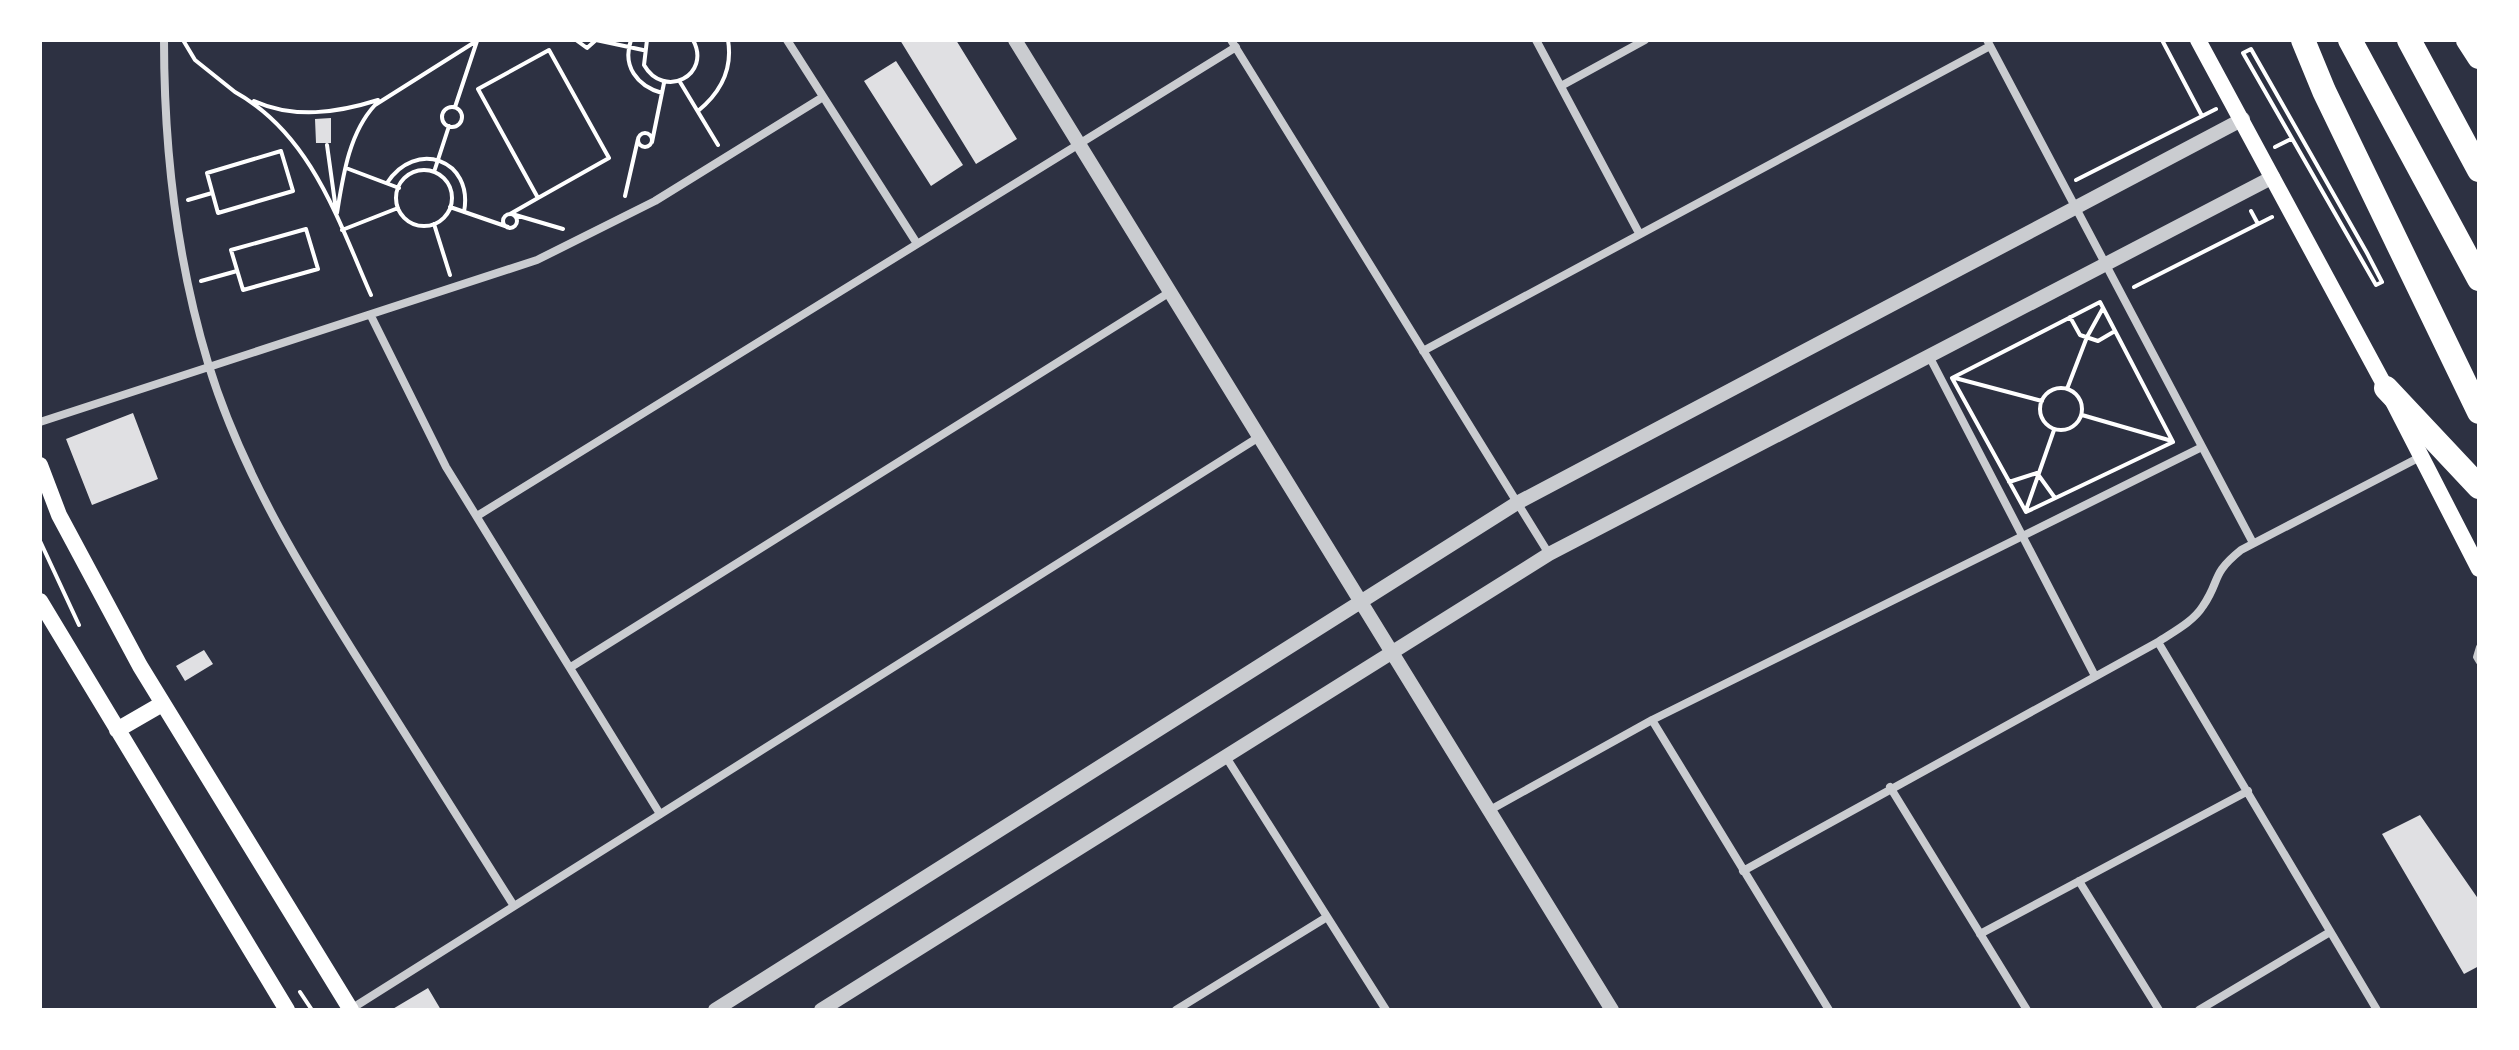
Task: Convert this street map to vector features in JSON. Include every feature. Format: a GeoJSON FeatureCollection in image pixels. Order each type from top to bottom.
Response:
{"type":"FeatureCollection","features":[{"type":"Feature","properties":{"kind":"highway"},"geometry":{"type":"LineString","coordinates":[[2303,40],[2324,91],[2479,412]]}},
{"type":"Feature","properties":{"kind":"highway"},"geometry":{"type":"LineString","coordinates":[[2350,40],[2479,279]]}},
{"type":"Feature","properties":{"kind":"highway"},"geometry":{"type":"LineString","coordinates":[[2409,40],[2479,170]]}},
{"type":"Feature","properties":{"kind":"highway"},"geometry":{"type":"LineString","coordinates":[[2468,40],[2479,57]]}},
{"type":"Feature","properties":{"kind":"highway"},"geometry":{"type":"LineString","coordinates":[[2386,388],[2479,487]]}},
{"type":"Feature","properties":{"kind":"main road"},"geometry":{"type":"LineString","coordinates":[[2198,40],[2386,388],[2479,569]]}},
{"type":"Feature","properties":{"kind":"main road"},"geometry":{"type":"LineString","coordinates":[[40,465],[59,515],[101,598],[162,704],[351,1010]]}},
{"type":"Feature","properties":{"kind":"main road"},"geometry":{"type":"LineString","coordinates":[[40,601],[287,1010]]}},
{"type":"Feature","properties":{"kind":"main road"},"geometry":{"type":"LineString","coordinates":[[117,730],[162,704]]}},
{"type":"Feature","properties":{"kind":"street"},"geometry":{"type":"LineString","coordinates":[[164,40],[164,104],[172,204],[188,285],[209,365],[247,459],[292,550],[514,906]]}},
{"type":"Feature","properties":{"kind":"street"},"geometry":{"type":"LineString","coordinates":[[787,40],[916,242]]}},
{"type":"Feature","properties":{"kind":"street"},"geometry":{"type":"LineString","coordinates":[[1015,40],[1393,649],[1612,1010]]}},
{"type":"Feature","properties":{"kind":"street"},"geometry":{"type":"LineString","coordinates":[[1536,40],[1639,233]]}},
{"type":"Feature","properties":{"kind":"street"},"geometry":{"type":"LineString","coordinates":[[1561,86],[1645,40]]}},
{"type":"Feature","properties":{"kind":"street"},"geometry":{"type":"LineString","coordinates":[[1423,351],[1988,43],[2253,543]]}},
{"type":"Feature","properties":{"kind":"street"},"geometry":{"type":"LineString","coordinates":[[477,516],[1233,44],[1549,554]]}},
{"type":"Feature","properties":{"kind":"street"},"geometry":{"type":"LineString","coordinates":[[40,422],[537,260],[590,235],[823,97]]}},
{"type":"Feature","properties":{"kind":"street"},"geometry":{"type":"LineString","coordinates":[[715,1010],[1517,503],[2243,119]]}},
{"type":"Feature","properties":{"kind":"street"},"geometry":{"type":"LineString","coordinates":[[821,1010],[1549,554],[2273,177]]}},
{"type":"Feature","properties":{"kind":"street"},"geometry":{"type":"LineString","coordinates":[[571,667],[1170,292]]}},
{"type":"Feature","properties":{"kind":"street"},"geometry":{"type":"LineString","coordinates":[[371,316],[446,467],[660,814]]}},
{"type":"Feature","properties":{"kind":"street"},"geometry":{"type":"LineString","coordinates":[[1928,354],[2095,676]]}},
{"type":"Feature","properties":{"kind":"street"},"geometry":{"type":"LineString","coordinates":[[351,1010],[1259,437]]}},
{"type":"Feature","properties":{"kind":"street"},"geometry":{"type":"LineString","coordinates":[[1490,810],[1652,720],[2202,447]]}},
{"type":"Feature","properties":{"kind":"street"},"geometry":{"type":"LineString","coordinates":[[1743,871],[1890,787],[2158,642],[2187,623],[2204,606],[2220,567],[2253,543],[2422,456]]}},
{"type":"Feature","properties":{"kind":"street"},"geometry":{"type":"LineString","coordinates":[[2158,642],[2377,1010]]}},
{"type":"Feature","properties":{"kind":"street"},"geometry":{"type":"LineString","coordinates":[[1652,720],[1829,1010]]}},
{"type":"Feature","properties":{"kind":"street"},"geometry":{"type":"LineString","coordinates":[[1226,757],[1386,1010]]}},
{"type":"Feature","properties":{"kind":"street"},"geometry":{"type":"LineString","coordinates":[[1890,787],[2027,1010]]}},
{"type":"Feature","properties":{"kind":"street"},"geometry":{"type":"LineString","coordinates":[[1980,934],[2248,791]]}},
{"type":"Feature","properties":{"kind":"street"},"geometry":{"type":"LineString","coordinates":[[2079,881],[2159,1010]]}},
{"type":"Feature","properties":{"kind":"street"},"geometry":{"type":"LineString","coordinates":[[1176,1010],[1191,1006],[1327,917]]}},
{"type":"Feature","properties":{"kind":"street"},"geometry":{"type":"LineString","coordinates":[[2199,1010],[2330,932]]}},
{"type":"Feature","properties":{"kind":"lane"},"geometry":{"type":"LineString","coordinates":[[2206,40],[2220,79]]}},
{"type":"Feature","properties":{"kind":"lane"},"geometry":{"type":"LineString","coordinates":[[2479,647],[2476,657],[2479,662]]}},
{"type":"Feature","properties":{"kind":"path"},"geometry":{"type":"LineString","coordinates":[[183,40],[195,60],[269,116],[297,145],[337,216],[371,295]]}},
{"type":"Feature","properties":{"kind":"path"},"geometry":{"type":"LineString","coordinates":[[337,216],[346,168],[366,115],[388,97],[478,40]]}},
{"type":"Feature","properties":{"kind":"path"},"geometry":{"type":"LineString","coordinates":[[455,107],[478,40]]}},
{"type":"Feature","properties":{"kind":"path"},"geometry":{"type":"LineString","coordinates":[[576,40],[587,48],[596,40],[643,50]]}},
{"type":"Feature","properties":{"kind":"path"},"geometry":{"type":"LineString","coordinates":[[631,40],[628,57],[635,77],[651,90],[662,93]]}},
{"type":"Feature","properties":{"kind":"path"},"geometry":{"type":"LineString","coordinates":[[647,40],[643,50],[648,73],[664,83],[680,82],[690,76],[698,60],[693,40]]}},
{"type":"Feature","properties":{"kind":"path"},"geometry":{"type":"LineString","coordinates":[[698,111],[710,101],[726,75],[728,40]]}},
{"type":"Feature","properties":{"kind":"path"},"geometry":{"type":"LineString","coordinates":[[2162,40],[2202,116]]}},
{"type":"Feature","properties":{"kind":"path"},"geometry":{"type":"LineString","coordinates":[[2251,49],[2382,282],[2376,285],[2291,139],[2243,53],[2251,49]]}},
{"type":"Feature","properties":{"kind":"path"},"geometry":{"type":"LineString","coordinates":[[508,227],[503,219],[609,158],[549,50],[478,89],[538,198]]}},
{"type":"Feature","properties":{"kind":"path"},"geometry":{"type":"LineString","coordinates":[[680,82],[726,157]]}},
{"type":"Feature","properties":{"kind":"path"},"geometry":{"type":"LineString","coordinates":[[638,139],[643,147],[652,142],[664,83]]}},
{"type":"Feature","properties":{"kind":"path"},"geometry":{"type":"LineString","coordinates":[[235,92],[264,106],[320,113],[346,110],[388,97]]}},
{"type":"Feature","properties":{"kind":"path"},"geometry":{"type":"LineString","coordinates":[[448,107],[455,107],[460,111],[461,120],[458,125],[449,126],[442,120],[442,114],[448,107]]}},
{"type":"Feature","properties":{"kind":"path"},"geometry":{"type":"LineString","coordinates":[[2077,181],[2216,109]]}},
{"type":"Feature","properties":{"kind":"path"},"geometry":{"type":"LineString","coordinates":[[434,172],[449,126]]}},
{"type":"Feature","properties":{"kind":"path"},"geometry":{"type":"LineString","coordinates":[[625,196],[638,139],[646,134],[652,142]]}},
{"type":"Feature","properties":{"kind":"path"},"geometry":{"type":"LineString","coordinates":[[2275,147],[2291,139]]}},
{"type":"Feature","properties":{"kind":"path"},"geometry":{"type":"LineString","coordinates":[[327,145],[337,216]]}},
{"type":"Feature","properties":{"kind":"path"},"geometry":{"type":"LineString","coordinates":[[281,151],[293,191],[218,213],[212,193],[207,173],[281,151]]}},
{"type":"Feature","properties":{"kind":"path"},"geometry":{"type":"LineString","coordinates":[[387,183],[402,165],[413,160],[437,160],[455,171],[461,180],[466,201],[464,212]]}},
{"type":"Feature","properties":{"kind":"path"},"geometry":{"type":"LineString","coordinates":[[346,168],[399,188]]}},
{"type":"Feature","properties":{"kind":"path"},"geometry":{"type":"LineString","coordinates":[[416,171],[434,172],[449,185],[450,207],[445,217],[434,224],[425,226],[410,222],[398,208],[399,188],[416,171]]}},
{"type":"Feature","properties":{"kind":"path"},"geometry":{"type":"LineString","coordinates":[[172,204],[212,193]]}},
{"type":"Feature","properties":{"kind":"path"},"geometry":{"type":"LineString","coordinates":[[450,207],[508,227],[516,225],[517,218],[511,214]]}},
{"type":"Feature","properties":{"kind":"path"},"geometry":{"type":"LineString","coordinates":[[342,230],[398,208]]}},
{"type":"Feature","properties":{"kind":"path"},"geometry":{"type":"LineString","coordinates":[[2251,211],[2258,224]]}},
{"type":"Feature","properties":{"kind":"path"},"geometry":{"type":"LineString","coordinates":[[511,214],[563,229]]}},
{"type":"Feature","properties":{"kind":"path"},"geometry":{"type":"LineString","coordinates":[[2121,294],[2265,220]]}},
{"type":"Feature","properties":{"kind":"path"},"geometry":{"type":"LineString","coordinates":[[434,224],[454,289]]}},
{"type":"Feature","properties":{"kind":"path"},"geometry":{"type":"LineString","coordinates":[[306,229],[318,269],[243,290],[237,271],[231,250],[306,229]]}},
{"type":"Feature","properties":{"kind":"path"},"geometry":{"type":"LineString","coordinates":[[188,285],[237,271]]}},
{"type":"Feature","properties":{"kind":"path"},"geometry":{"type":"LineString","coordinates":[[1952,378],[2100,302],[2173,442]]}},
{"type":"Feature","properties":{"kind":"path"},"geometry":{"type":"LineString","coordinates":[[2067,389],[2087,337],[2103,308]]}},
{"type":"Feature","properties":{"kind":"path"},"geometry":{"type":"LineString","coordinates":[[2070,317],[2080,335],[2098,341],[2115,331]]}},
{"type":"Feature","properties":{"kind":"path"},"geometry":{"type":"LineString","coordinates":[[1952,378],[2042,401]]}},
{"type":"Feature","properties":{"kind":"path"},"geometry":{"type":"LineString","coordinates":[[1952,378],[2026,512]]}},
{"type":"Feature","properties":{"kind":"path"},"geometry":{"type":"LineString","coordinates":[[2067,389],[2080,399],[2082,415],[2071,428],[2054,430],[2042,418],[2042,401],[2053,390],[2067,389]]}},
{"type":"Feature","properties":{"kind":"path"},"geometry":{"type":"LineString","coordinates":[[2082,415],[2173,442]]}},
{"type":"Feature","properties":{"kind":"path"},"geometry":{"type":"LineString","coordinates":[[2026,512],[2054,430]]}},
{"type":"Feature","properties":{"kind":"path"},"geometry":{"type":"LineString","coordinates":[[2026,512],[2173,442]]}},
{"type":"Feature","properties":{"kind":"path"},"geometry":{"type":"LineString","coordinates":[[2009,482],[2037,473]]}},
{"type":"Feature","properties":{"kind":"path"},"geometry":{"type":"LineString","coordinates":[[2037,473],[2055,498]]}},
{"type":"Feature","properties":{"kind":"building"},"geometry":{"type":"Polygon","coordinates":[[[900,40],[956,40],[1017,139],[976,164],[900,40]]]}},
{"type":"Feature","properties":{"kind":"building"},"geometry":{"type":"Polygon","coordinates":[[[896,61],[963,165],[931,186],[864,81],[896,61]]]}},
{"type":"Feature","properties":{"kind":"building"},"geometry":{"type":"Polygon","coordinates":[[[331,118],[331,143],[316,143],[315,119],[331,118]]]}},
{"type":"Feature","properties":{"kind":"building"},"geometry":{"type":"Polygon","coordinates":[[[133,413],[158,479],[92,505],[66,439],[133,413]]]}},
{"type":"Feature","properties":{"kind":"building"},"geometry":{"type":"Polygon","coordinates":[[[204,650],[213,664],[185,681],[176,666],[204,650]]]}},
{"type":"Feature","properties":{"kind":"building"},"geometry":{"type":"Polygon","coordinates":[[[2420,815],[2479,900],[2479,966],[2464,974],[2382,834],[2420,815]]]}},
{"type":"Feature","properties":{"kind":"building"},"geometry":{"type":"Polygon","coordinates":[[[428,988],[441,1010],[391,1010],[428,988]]]}}]}
